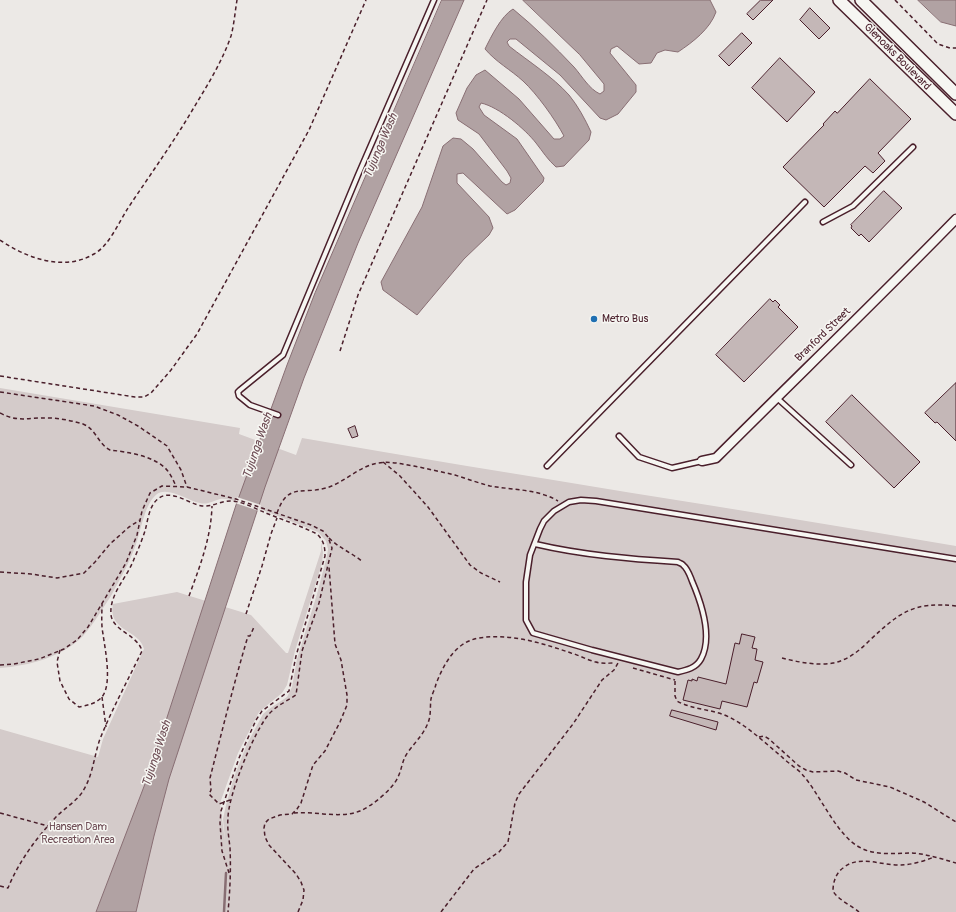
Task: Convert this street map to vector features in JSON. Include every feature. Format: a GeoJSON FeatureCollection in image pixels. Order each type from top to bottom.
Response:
{"type":"FeatureCollection","features":[{"type":"Feature","properties":{"kind":"main road","name":"Glenoaks Boulevard"},"geometry":{"type":"LineString","coordinates":[[839,0],[956,114]]}},
{"type":"Feature","properties":{"kind":"main road","name":"Glenoaks Boulevard"},"geometry":{"type":"LineString","coordinates":[[861,0],[956,94]]}},
{"type":"Feature","properties":{"kind":"street","name":"Branford Street"},"geometry":{"type":"LineString","coordinates":[[702,461],[716,458],[898,279],[956,219]]}},
{"type":"Feature","properties":{"kind":"lane"},"geometry":{"type":"LineString","coordinates":[[278,415],[250,405],[239,396],[238,392],[283,355],[358,175],[434,0]]}},
{"type":"Feature","properties":{"kind":"lane"},"geometry":{"type":"LineString","coordinates":[[823,222],[853,206],[913,147]]}},
{"type":"Feature","properties":{"kind":"lane"},"geometry":{"type":"LineString","coordinates":[[547,466],[805,202]]}},
{"type":"Feature","properties":{"kind":"lane"},"geometry":{"type":"LineString","coordinates":[[776,398],[851,465]]}},
{"type":"Feature","properties":{"kind":"lane"},"geometry":{"type":"LineString","coordinates":[[619,436],[639,457],[672,468],[702,461]]}},
{"type":"Feature","properties":{"kind":"lane"},"geometry":{"type":"LineString","coordinates":[[535,544],[610,557],[678,562],[683,565],[687,569],[699,597],[704,617],[705,648],[701,660],[695,666],[688,670],[678,672],[533,633],[526,620],[525,600],[530,555],[544,521],[554,511],[569,502],[581,500],[596,501],[956,559]]}},
{"type":"Feature","properties":{"kind":"path"},"geometry":{"type":"LineString","coordinates":[[0,240],[12,249],[39,260],[63,262],[80,260],[95,254],[107,242],[126,211],[174,141],[212,78],[231,35],[236,0]]}},
{"type":"Feature","properties":{"kind":"path"},"geometry":{"type":"LineString","coordinates":[[0,376],[135,397],[144,397],[151,393],[171,370],[197,334],[309,130],[366,0]]}},
{"type":"Feature","properties":{"kind":"path"},"geometry":{"type":"LineString","coordinates":[[340,351],[358,296],[487,0]]}},
{"type":"Feature","properties":{"kind":"path"},"geometry":{"type":"LineString","coordinates":[[894,0],[938,44],[950,48],[956,48]]}},
{"type":"Feature","properties":{"kind":"path"},"geometry":{"type":"LineString","coordinates":[[0,392],[94,406],[118,415],[138,426],[167,446],[181,470],[187,487]]}},
{"type":"Feature","properties":{"kind":"path"},"geometry":{"type":"LineString","coordinates":[[0,413],[13,419],[49,418],[86,425],[92,429],[105,448],[146,458],[165,467],[176,486]]}},
{"type":"Feature","properties":{"kind":"path"},"geometry":{"type":"LineString","coordinates":[[383,462],[400,476],[428,507],[470,565],[481,573],[500,582]]}},
{"type":"Feature","properties":{"kind":"path"},"geometry":{"type":"LineString","coordinates":[[277,513],[283,498],[295,492],[328,488],[369,466],[383,462],[394,462],[453,475],[489,485],[532,492],[554,498],[564,505]]}},
{"type":"Feature","properties":{"kind":"path"},"geometry":{"type":"LineString","coordinates":[[0,665],[39,659],[60,650],[77,640],[88,627],[126,563],[137,535],[142,511],[150,494],[162,486],[187,487],[236,499],[311,525],[322,531],[340,547],[363,562]]}},
{"type":"Feature","properties":{"kind":"path"},"geometry":{"type":"LineString","coordinates":[[0,886],[8,888],[17,868],[36,840],[48,826],[83,792],[88,781],[100,740],[142,651],[141,646],[115,623],[111,617],[111,607],[114,597],[134,561],[150,511],[155,501],[165,495],[173,496],[203,506],[235,502],[259,510],[317,534],[321,538],[325,547],[325,556],[296,656],[289,691],[262,711],[256,720],[239,758],[221,811],[220,823],[222,851],[229,873]]}},
{"type":"Feature","properties":{"kind":"path"},"geometry":{"type":"LineString","coordinates":[[189,596],[205,552],[212,506]]}},
{"type":"Feature","properties":{"kind":"path"},"geometry":{"type":"LineString","coordinates":[[259,510],[265,509]]}},
{"type":"Feature","properties":{"kind":"path"},"geometry":{"type":"LineString","coordinates":[[246,614],[277,518]]}},
{"type":"Feature","properties":{"kind":"path"},"geometry":{"type":"LineString","coordinates":[[0,572],[31,574],[57,578],[84,572],[95,562],[110,544],[129,527],[140,520]]}},
{"type":"Feature","properties":{"kind":"path"},"geometry":{"type":"LineString","coordinates":[[228,912],[230,855],[228,817],[230,800],[240,773],[264,721],[276,708],[296,695],[302,651],[329,565],[332,548],[328,537]]}},
{"type":"Feature","properties":{"kind":"path"},"geometry":{"type":"LineString","coordinates":[[294,813],[301,803],[313,765],[324,751],[340,722],[347,705],[347,695],[341,660],[334,644],[329,565]]}},
{"type":"Feature","properties":{"kind":"path"},"geometry":{"type":"LineString","coordinates":[[102,604],[103,633],[107,658],[106,683],[102,697],[106,727]]}},
{"type":"Feature","properties":{"kind":"path"},"geometry":{"type":"LineString","coordinates":[[782,658],[813,663],[833,663],[853,655],[896,616],[908,610],[920,606],[956,606]]}},
{"type":"Feature","properties":{"kind":"path"},"geometry":{"type":"LineString","coordinates":[[230,800],[219,804],[209,794],[211,790],[210,778],[230,695],[248,636],[250,636],[254,628]]}},
{"type":"Feature","properties":{"kind":"path"},"geometry":{"type":"LineString","coordinates":[[298,912],[303,900],[304,890],[296,874],[269,845],[265,837],[265,823],[269,819],[294,813],[305,812],[333,814],[361,811],[388,791],[398,777],[403,760],[424,733],[430,718],[431,698],[448,658],[457,649],[469,641],[492,637],[514,638],[539,643],[598,663],[618,663],[614,670],[602,680],[573,724],[518,794],[508,842],[504,847],[474,869],[441,912]]}},
{"type":"Feature","properties":{"kind":"path"},"geometry":{"type":"LineString","coordinates":[[60,650],[57,662],[60,681],[69,700],[79,707],[93,704],[102,697]]}},
{"type":"Feature","properties":{"kind":"path"},"geometry":{"type":"LineString","coordinates":[[632,668],[675,680]]}},
{"type":"Feature","properties":{"kind":"path"},"geometry":{"type":"LineString","coordinates":[[678,672],[675,680],[675,696],[677,701],[730,717],[760,736],[800,772],[812,786],[822,803],[851,842],[861,849],[874,852],[913,853],[956,863]]}},
{"type":"Feature","properties":{"kind":"path"},"geometry":{"type":"LineString","coordinates":[[760,736],[764,736],[769,739],[799,766],[806,770],[813,772],[838,771],[845,773],[856,780],[890,788],[924,802],[956,822]]}},
{"type":"Feature","properties":{"kind":"path"},"geometry":{"type":"LineString","coordinates":[[0,813],[48,826]]}},
{"type":"Feature","properties":{"kind":"path"},"geometry":{"type":"LineString","coordinates":[[859,912],[838,897],[833,891],[836,878],[840,870],[847,865],[856,862],[864,861],[901,865],[934,857]]}},
{"type":"Feature","properties":{"kind":"green space","name":"Hansen Dam Recreation Area"},"geometry":{"type":"Polygon","coordinates":[[[0,388],[240,428],[239,434],[296,455],[302,438],[956,546],[956,912],[0,912],[0,729],[98,757],[103,739],[144,649],[137,638],[119,625],[115,620],[112,613],[113,604],[177,592],[251,615],[286,653],[288,653],[321,551],[321,542],[323,552],[322,563],[295,651],[287,685],[282,693],[259,712],[238,753],[220,803],[225,841],[223,819],[234,777],[247,744],[263,714],[287,697],[292,687],[297,659],[317,594],[328,549],[326,541],[318,532],[260,509],[259,511],[226,499],[220,499],[208,503],[200,503],[173,493],[162,492],[157,494],[149,504],[136,544],[125,570],[111,596],[83,636],[66,650],[55,655],[33,663],[0,668],[0,388]]]}},
{"type":"Feature","properties":{"kind":"water","name":"Tujunga Wash"},"geometry":{"type":"Polygon","coordinates":[[[442,0],[464,0],[358,243],[304,378],[265,487],[169,779],[136,912],[96,912],[148,776],[236,505],[287,365],[315,293],[442,0]]]}},
{"type":"Feature","properties":{"kind":"water"},"geometry":{"type":"Polygon","coordinates":[[[523,0],[710,0],[716,12],[710,24],[689,44],[678,52],[665,50],[657,53],[651,63],[639,64],[617,46],[611,49],[610,53],[636,85],[636,92],[618,114],[606,120],[600,118],[560,75],[516,39],[510,39],[507,42],[509,46],[563,88],[569,95],[591,132],[589,140],[564,166],[556,167],[519,125],[496,109],[481,103],[479,107],[484,115],[517,139],[544,178],[543,182],[515,210],[507,214],[463,173],[457,174],[457,183],[489,217],[493,228],[489,235],[464,259],[417,315],[383,290],[381,282],[422,207],[443,146],[453,138],[461,139],[473,149],[502,182],[506,185],[510,183],[511,178],[507,171],[479,134],[458,120],[456,113],[467,88],[476,75],[485,70],[519,99],[554,139],[560,139],[564,136],[556,122],[528,86],[485,49],[504,17],[513,9],[560,52],[592,89],[600,94],[604,91],[604,84],[580,55],[523,0]]]}},
{"type":"Feature","properties":{"kind":"water"},"geometry":{"type":"Polygon","coordinates":[[[918,0],[956,0],[956,26],[941,22],[918,0]]]}},
{"type":"Feature","properties":{"kind":"pier"},"geometry":{"type":"Polygon","coordinates":[[[237,497],[261,505],[259,511],[235,503],[237,497]]]}},
{"type":"Feature","properties":{"kind":"building"},"geometry":{"type":"Polygon","coordinates":[[[761,0],[773,0],[753,20],[747,14],[761,0]]]}},
{"type":"Feature","properties":{"kind":"building"},"geometry":{"type":"Polygon","coordinates":[[[810,8],[830,28],[819,39],[800,20],[810,8]]]}},
{"type":"Feature","properties":{"kind":"building"},"geometry":{"type":"Polygon","coordinates":[[[742,33],[752,43],[729,66],[719,56],[742,33]]]}},
{"type":"Feature","properties":{"kind":"building"},"geometry":{"type":"Polygon","coordinates":[[[780,58],[815,92],[787,122],[752,88],[780,58]]]}},
{"type":"Feature","properties":{"kind":"building"},"geometry":{"type":"Polygon","coordinates":[[[870,79],[911,119],[878,153],[885,161],[873,173],[865,166],[824,207],[783,167],[824,125],[823,124],[835,111],[837,113],[870,79]]]}},
{"type":"Feature","properties":{"kind":"building"},"geometry":{"type":"Polygon","coordinates":[[[884,191],[902,208],[869,242],[861,234],[859,236],[851,228],[851,225],[884,191]]]}},
{"type":"Feature","properties":{"kind":"building"},"geometry":{"type":"Polygon","coordinates":[[[770,299],[773,302],[775,300],[780,305],[778,307],[798,327],[744,382],[716,355],[770,299]]]}},
{"type":"Feature","properties":{"kind":"building"},"geometry":{"type":"Polygon","coordinates":[[[956,383],[956,441],[937,422],[935,423],[925,413],[956,383]]]}},
{"type":"Feature","properties":{"kind":"building"},"geometry":{"type":"Polygon","coordinates":[[[852,395],[920,462],[894,488],[826,422],[852,395]]]}},
{"type":"Feature","properties":{"kind":"building"},"geometry":{"type":"Polygon","coordinates":[[[355,426],[358,436],[352,438],[348,429],[355,426]]]}},
{"type":"Feature","properties":{"kind":"building"},"geometry":{"type":"Polygon","coordinates":[[[742,634],[755,637],[752,648],[757,649],[755,660],[763,662],[757,683],[754,682],[747,707],[722,701],[720,709],[683,700],[688,680],[692,681],[692,679],[697,681],[698,677],[726,684],[735,643],[739,644],[742,634]]]}},
{"type":"Feature","properties":{"kind":"building"},"geometry":{"type":"Polygon","coordinates":[[[672,710],[718,722],[716,730],[670,716],[672,710]]]}},
{"type":"Feature","properties":{"kind":"waterway"},"geometry":{"type":"LineString","coordinates":[[224,912],[226,873]]}},
{"type":"Feature","properties":{"kind":"place","name":"Metro Bus"},"geometry":{"type":"Point","coordinates":[594,319]}}]}
